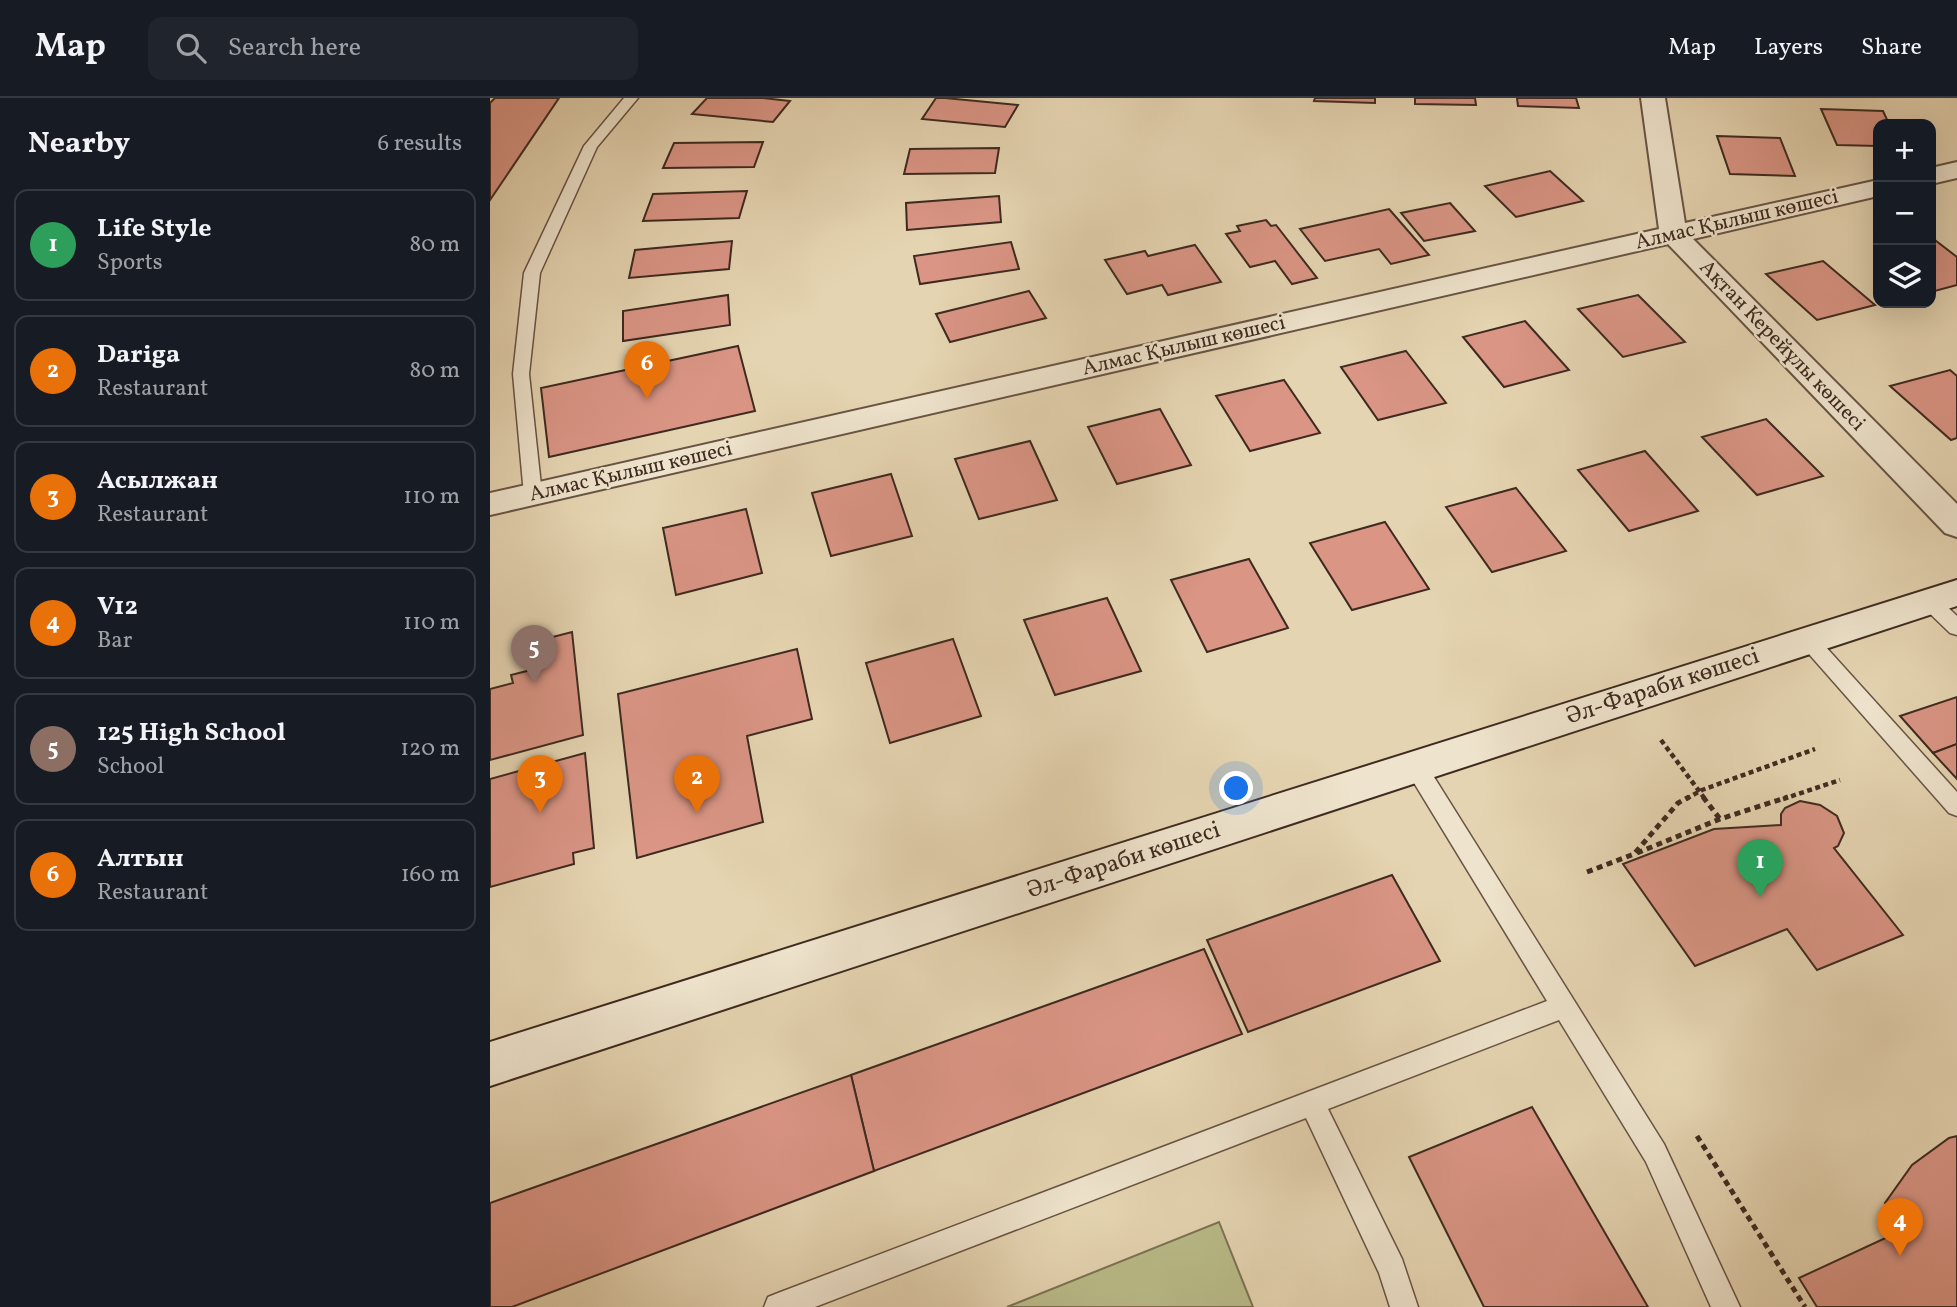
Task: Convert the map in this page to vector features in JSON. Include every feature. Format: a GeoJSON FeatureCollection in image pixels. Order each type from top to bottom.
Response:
{"type":"FeatureCollection","features":[{"type":"Feature","properties":{"kind":"street"},"geometry":{"type":"LineString","coordinates":[[1653,98],[1673,234]]}},
{"type":"Feature","properties":{"kind":"street"},"geometry":{"type":"LineString","coordinates":[[1936,175],[1957,170]]}},
{"type":"Feature","properties":{"kind":"street","name":"Алмас Қылыш көшесі"},"geometry":{"type":"LineString","coordinates":[[490,505],[1873,189]]}},
{"type":"Feature","properties":{"kind":"street","name":"Ақтан Керейұлы көшесі"},"geometry":{"type":"LineString","coordinates":[[1673,234],[1957,525]]}},
{"type":"Feature","properties":{"kind":"street","name":"Әл-Фараби көшесі"},"geometry":{"type":"LineString","coordinates":[[490,1065],[1808,640],[1948,608]]}},
{"type":"Feature","properties":{"kind":"lane"},"geometry":{"type":"LineString","coordinates":[[533,495],[521,374],[532,274],[591,146],[631,98]]}},
{"type":"Feature","properties":{"kind":"lane"},"geometry":{"type":"LineString","coordinates":[[1808,640],[1957,807]]}},
{"type":"Feature","properties":{"kind":"lane"},"geometry":{"type":"LineString","coordinates":[[1416,767],[1656,1153],[1726,1307]]}},
{"type":"Feature","properties":{"kind":"lane"},"geometry":{"type":"LineString","coordinates":[[778,1307],[1564,1006]]}},
{"type":"Feature","properties":{"kind":"lane"},"geometry":{"type":"LineString","coordinates":[[1312,1103],[1392,1269],[1404,1307]]}},
{"type":"Feature","properties":{"kind":"path"},"geometry":{"type":"LineString","coordinates":[[1661,740],[1720,819]]}},
{"type":"Feature","properties":{"kind":"path"},"geometry":{"type":"LineString","coordinates":[[1634,854],[1678,803],[1700,791],[1815,750]]}},
{"type":"Feature","properties":{"kind":"path"},"geometry":{"type":"LineString","coordinates":[[1587,872],[1720,819],[1840,780]]}},
{"type":"Feature","properties":{"kind":"path"},"geometry":{"type":"LineString","coordinates":[[1697,1136],[1805,1307]]}},
{"type":"Feature","properties":{"kind":"green space"},"geometry":{"type":"Polygon","coordinates":[[[1219,1222],[1253,1307],[1007,1307],[1219,1222]]]}},
{"type":"Feature","properties":{"kind":"building"},"geometry":{"type":"Polygon","coordinates":[[[495,98],[559,98],[490,200],[490,103],[495,98]]]}},
{"type":"Feature","properties":{"kind":"building"},"geometry":{"type":"Polygon","coordinates":[[[707,98],[790,101],[773,122],[692,114],[707,98]]]}},
{"type":"Feature","properties":{"kind":"building"},"geometry":{"type":"Polygon","coordinates":[[[936,98],[1018,105],[1005,127],[922,119],[936,98]]]}},
{"type":"Feature","properties":{"kind":"building"},"geometry":{"type":"Polygon","coordinates":[[[1315,98],[1375,98],[1375,103],[1314,101],[1315,98]]]}},
{"type":"Feature","properties":{"kind":"building"},"geometry":{"type":"Polygon","coordinates":[[[1415,98],[1475,98],[1476,105],[1415,104],[1415,98]]]}},
{"type":"Feature","properties":{"kind":"building"},"geometry":{"type":"Polygon","coordinates":[[[1517,98],[1576,98],[1579,108],[1518,106],[1517,98]]]}},
{"type":"Feature","properties":{"kind":"building"},"geometry":{"type":"Polygon","coordinates":[[[1821,109],[1883,111],[1887,119],[1873,119],[1873,146],[1837,145],[1821,109]]]}},
{"type":"Feature","properties":{"kind":"building"},"geometry":{"type":"Polygon","coordinates":[[[1717,136],[1780,138],[1795,176],[1730,174],[1717,136]]]}},
{"type":"Feature","properties":{"kind":"building"},"geometry":{"type":"Polygon","coordinates":[[[763,142],[754,167],[663,168],[674,143],[763,142]]]}},
{"type":"Feature","properties":{"kind":"building"},"geometry":{"type":"Polygon","coordinates":[[[999,148],[995,173],[904,174],[910,149],[999,148]]]}},
{"type":"Feature","properties":{"kind":"building"},"geometry":{"type":"Polygon","coordinates":[[[1550,171],[1583,201],[1516,217],[1485,186],[1550,171]]]}},
{"type":"Feature","properties":{"kind":"building"},"geometry":{"type":"Polygon","coordinates":[[[747,191],[739,218],[643,221],[653,194],[747,191]]]}},
{"type":"Feature","properties":{"kind":"building"},"geometry":{"type":"Polygon","coordinates":[[[999,196],[1001,222],[907,230],[906,203],[999,196]]]}},
{"type":"Feature","properties":{"kind":"building"},"geometry":{"type":"Polygon","coordinates":[[[1450,203],[1475,231],[1424,241],[1401,213],[1450,203]]]}},
{"type":"Feature","properties":{"kind":"building"},"geometry":{"type":"Polygon","coordinates":[[[1389,209],[1429,255],[1391,264],[1379,249],[1325,261],[1300,229],[1389,209]]]}},
{"type":"Feature","properties":{"kind":"building"},"geometry":{"type":"Polygon","coordinates":[[[1266,220],[1271,226],[1276,225],[1317,278],[1292,284],[1275,261],[1250,267],[1226,234],[1240,231],[1237,226],[1266,220]]]}},
{"type":"Feature","properties":{"kind":"building"},"geometry":{"type":"Polygon","coordinates":[[[732,241],[729,269],[629,278],[635,250],[732,241]]]}},
{"type":"Feature","properties":{"kind":"building"},"geometry":{"type":"Polygon","coordinates":[[[1936,241],[1957,257],[1957,285],[1936,291],[1936,241]]]}},
{"type":"Feature","properties":{"kind":"building"},"geometry":{"type":"Polygon","coordinates":[[[1011,242],[1019,269],[920,284],[914,256],[1011,242]]]}},
{"type":"Feature","properties":{"kind":"building"},"geometry":{"type":"Polygon","coordinates":[[[1195,245],[1221,282],[1168,295],[1162,285],[1127,294],[1105,260],[1145,251],[1148,256],[1195,245]]]}},
{"type":"Feature","properties":{"kind":"building"},"geometry":{"type":"Polygon","coordinates":[[[1823,261],[1873,306],[1817,320],[1766,274],[1823,261]]]}},
{"type":"Feature","properties":{"kind":"building"},"geometry":{"type":"Polygon","coordinates":[[[1029,291],[1046,318],[950,342],[936,314],[1029,291]]]}},
{"type":"Feature","properties":{"kind":"building"},"geometry":{"type":"Polygon","coordinates":[[[728,295],[730,325],[623,341],[623,311],[728,295]]]}},
{"type":"Feature","properties":{"kind":"building"},"geometry":{"type":"Polygon","coordinates":[[[1638,295],[1685,342],[1623,357],[1578,309],[1638,295]]]}},
{"type":"Feature","properties":{"kind":"building"},"geometry":{"type":"Polygon","coordinates":[[[1525,321],[1569,370],[1504,387],[1463,337],[1525,321]]]}},
{"type":"Feature","properties":{"kind":"building"},"geometry":{"type":"Polygon","coordinates":[[[738,346],[755,411],[549,457],[541,388],[738,346]]]}},
{"type":"Feature","properties":{"kind":"building"},"geometry":{"type":"Polygon","coordinates":[[[1406,351],[1446,403],[1378,420],[1341,367],[1406,351]]]}},
{"type":"Feature","properties":{"kind":"building"},"geometry":{"type":"Polygon","coordinates":[[[1950,370],[1957,376],[1957,438],[1951,440],[1890,386],[1950,370]]]}},
{"type":"Feature","properties":{"kind":"building"},"geometry":{"type":"Polygon","coordinates":[[[1284,380],[1320,433],[1250,451],[1216,396],[1284,380]]]}},
{"type":"Feature","properties":{"kind":"building"},"geometry":{"type":"Polygon","coordinates":[[[1160,409],[1191,465],[1117,484],[1088,427],[1160,409]]]}},
{"type":"Feature","properties":{"kind":"building"},"geometry":{"type":"Polygon","coordinates":[[[1766,419],[1823,476],[1757,495],[1702,437],[1766,419]]]}},
{"type":"Feature","properties":{"kind":"building"},"geometry":{"type":"Polygon","coordinates":[[[1030,441],[1057,500],[979,519],[955,459],[1030,441]]]}},
{"type":"Feature","properties":{"kind":"building"},"geometry":{"type":"Polygon","coordinates":[[[1645,451],[1698,511],[1629,531],[1578,470],[1645,451]]]}},
{"type":"Feature","properties":{"kind":"building"},"geometry":{"type":"Polygon","coordinates":[[[891,474],[912,536],[831,556],[812,493],[891,474]]]}},
{"type":"Feature","properties":{"kind":"building"},"geometry":{"type":"Polygon","coordinates":[[[1516,488],[1566,551],[1492,572],[1446,507],[1516,488]]]}},
{"type":"Feature","properties":{"kind":"building"},"geometry":{"type":"Polygon","coordinates":[[[746,509],[762,573],[676,595],[663,528],[746,509]]]}},
{"type":"Feature","properties":{"kind":"building"},"geometry":{"type":"Polygon","coordinates":[[[1385,522],[1429,589],[1352,610],[1310,543],[1385,522]]]}},
{"type":"Feature","properties":{"kind":"building"},"geometry":{"type":"Polygon","coordinates":[[[1249,559],[1288,628],[1207,652],[1171,580],[1249,559]]]}},
{"type":"Feature","properties":{"kind":"building"},"geometry":{"type":"Polygon","coordinates":[[[1107,598],[1141,671],[1055,695],[1024,620],[1107,598]]]}},
{"type":"Feature","properties":{"kind":"building"},"geometry":{"type":"Polygon","coordinates":[[[572,632],[583,735],[490,760],[490,689],[513,683],[511,675],[543,667],[541,640],[572,632]]]}},
{"type":"Feature","properties":{"kind":"building"},"geometry":{"type":"Polygon","coordinates":[[[953,639],[981,716],[890,743],[866,663],[953,639]]]}},
{"type":"Feature","properties":{"kind":"building"},"geometry":{"type":"Polygon","coordinates":[[[797,649],[812,719],[747,736],[763,822],[637,858],[618,694],[797,649]]]}},
{"type":"Feature","properties":{"kind":"building"},"geometry":{"type":"Polygon","coordinates":[[[1957,697],[1957,744],[1933,753],[1900,716],[1957,697]]]}},
{"type":"Feature","properties":{"kind":"building"},"geometry":{"type":"Polygon","coordinates":[[[1957,744],[1957,779],[1933,753],[1957,744]]]}},
{"type":"Feature","properties":{"kind":"building"},"geometry":{"type":"Polygon","coordinates":[[[585,753],[594,848],[573,853],[574,864],[490,887],[490,779],[585,753]]]}},
{"type":"Feature","properties":{"kind":"building"},"geometry":{"type":"Polygon","coordinates":[[[1800,801],[1820,805],[1837,816],[1844,833],[1838,846],[1834,848],[1903,935],[1817,970],[1787,929],[1695,966],[1623,864],[1714,829],[1781,825],[1781,814],[1785,808],[1800,801]]]}},
{"type":"Feature","properties":{"kind":"building"},"geometry":{"type":"Polygon","coordinates":[[[1392,875],[1440,961],[1248,1032],[1207,940],[1392,875]]]}},
{"type":"Feature","properties":{"kind":"building"},"geometry":{"type":"Polygon","coordinates":[[[1204,949],[1242,1034],[874,1171],[851,1075],[1204,949]]]}},
{"type":"Feature","properties":{"kind":"building"},"geometry":{"type":"Polygon","coordinates":[[[851,1075],[874,1171],[512,1307],[490,1307],[490,1203],[851,1075]]]}},
{"type":"Feature","properties":{"kind":"building"},"geometry":{"type":"Polygon","coordinates":[[[1532,1107],[1648,1307],[1484,1307],[1409,1157],[1532,1107]]]}},
{"type":"Feature","properties":{"kind":"building"},"geometry":{"type":"Polygon","coordinates":[[[1957,1136],[1957,1307],[1817,1307],[1799,1278],[1905,1229],[1885,1203],[1912,1165],[1949,1138],[1957,1136]]]}},
{"type":"Feature","properties":{"kind":"place","name":"Алтын"},"geometry":{"type":"Point","coordinates":[647,399]}},
{"type":"Feature","properties":{"kind":"place","name":"125 High School"},"geometry":{"type":"Point","coordinates":[534,683]}},
{"type":"Feature","properties":{"kind":"place","name":"Асылжан"},"geometry":{"type":"Point","coordinates":[540,813]}},
{"type":"Feature","properties":{"kind":"place","name":"Dariga"},"geometry":{"type":"Point","coordinates":[697,813]}},
{"type":"Feature","properties":{"kind":"place","name":"Life Style"},"geometry":{"type":"Point","coordinates":[1760,897]}},
{"type":"Feature","properties":{"kind":"place","name":"V12"},"geometry":{"type":"Point","coordinates":[1900,1256]}}]}
